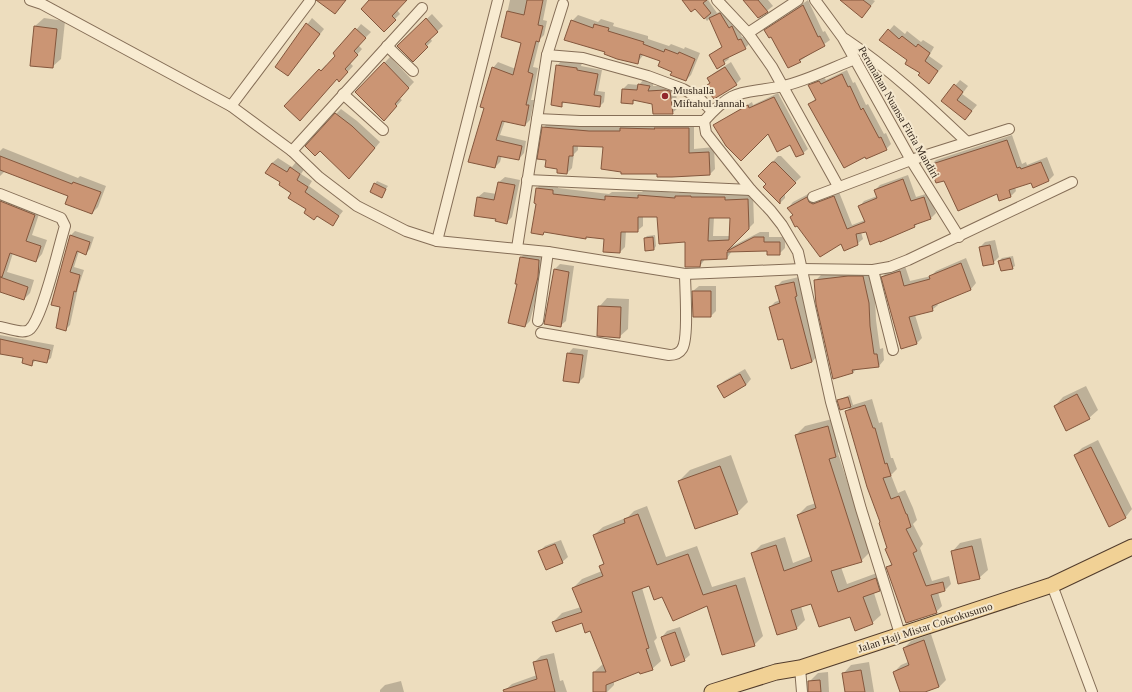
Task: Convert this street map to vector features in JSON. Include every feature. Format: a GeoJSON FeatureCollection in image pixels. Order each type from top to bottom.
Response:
{"type":"FeatureCollection","features":[{"type":"Feature","properties":{"kind":"main road","name":"Jalan Haji Mistar Cokrokusumo"},"geometry":{"type":"LineString","coordinates":[[712,692],[776,672],[800,668],[1052,585],[1132,547]]}},
{"type":"Feature","properties":{"kind":"street"},"geometry":{"type":"LineString","coordinates":[[30,0],[49,7],[231,106],[292,151],[319,177],[357,206],[406,231],[437,241],[548,252],[685,274],[802,269],[873,270],[898,264],[959,237],[1072,182]]}},
{"type":"Feature","properties":{"kind":"street"},"geometry":{"type":"LineString","coordinates":[[437,241],[498,0]]}},
{"type":"Feature","properties":{"kind":"street"},"geometry":{"type":"LineString","coordinates":[[717,0],[748,33],[783,86],[838,186]]}},
{"type":"Feature","properties":{"kind":"street"},"geometry":{"type":"LineString","coordinates":[[748,33],[798,0]]}},
{"type":"Feature","properties":{"kind":"street","name":"Perumahan Nuansa Fitria Mandiri"},"geometry":{"type":"LineString","coordinates":[[815,0],[843,38],[911,160],[959,237]]}},
{"type":"Feature","properties":{"kind":"street"},"geometry":{"type":"LineString","coordinates":[[231,106],[310,1]]}},
{"type":"Feature","properties":{"kind":"street"},"geometry":{"type":"LineString","coordinates":[[516,248],[547,55],[563,4]]}},
{"type":"Feature","properties":{"kind":"street"},"geometry":{"type":"LineString","coordinates":[[292,151],[422,8]]}},
{"type":"Feature","properties":{"kind":"street"},"geometry":{"type":"LineString","coordinates":[[843,38],[868,55],[927,103],[967,142]]}},
{"type":"Feature","properties":{"kind":"street"},"geometry":{"type":"LineString","coordinates":[[387,46],[413,72]]}},
{"type":"Feature","properties":{"kind":"street"},"geometry":{"type":"LineString","coordinates":[[547,55],[583,58],[648,76],[683,89],[699,98],[712,112]]}},
{"type":"Feature","properties":{"kind":"street"},"geometry":{"type":"LineString","coordinates":[[537,120],[704,121],[722,102],[739,93],[783,86],[855,59]]}},
{"type":"Feature","properties":{"kind":"street"},"geometry":{"type":"LineString","coordinates":[[344,94],[383,130]]}},
{"type":"Feature","properties":{"kind":"street"},"geometry":{"type":"LineString","coordinates":[[704,121],[706,133],[750,190],[771,211],[782,225],[798,252],[831,402],[861,509],[900,634]]}},
{"type":"Feature","properties":{"kind":"street"},"geometry":{"type":"LineString","coordinates":[[812,197],[838,186],[911,160],[1009,129]]}},
{"type":"Feature","properties":{"kind":"street"},"geometry":{"type":"LineString","coordinates":[[527,180],[750,190]]}},
{"type":"Feature","properties":{"kind":"street"},"geometry":{"type":"LineString","coordinates":[[0,194],[61,218],[65,226],[45,297],[30,330],[24,331],[0,327]]}},
{"type":"Feature","properties":{"kind":"street"},"geometry":{"type":"LineString","coordinates":[[538,320],[548,252]]}},
{"type":"Feature","properties":{"kind":"street"},"geometry":{"type":"LineString","coordinates":[[873,270],[893,350]]}},
{"type":"Feature","properties":{"kind":"street"},"geometry":{"type":"LineString","coordinates":[[540,334],[669,355],[679,353],[683,348],[685,336],[685,274]]}},
{"type":"Feature","properties":{"kind":"street"},"geometry":{"type":"LineString","coordinates":[[1052,585],[1092,692]]}},
{"type":"Feature","properties":{"kind":"street"},"geometry":{"type":"LineString","coordinates":[[800,668],[802,692]]}},
{"type":"Feature","properties":{"kind":"building"},"geometry":{"type":"Polygon","coordinates":[[[316,0],[346,0],[335,14],[316,0]]]}},
{"type":"Feature","properties":{"kind":"building"},"geometry":{"type":"Polygon","coordinates":[[[369,0],[407,0],[392,16],[396,20],[384,32],[361,9],[369,0]]]}},
{"type":"Feature","properties":{"kind":"building"},"geometry":{"type":"Polygon","coordinates":[[[527,0],[543,0],[538,25],[543,26],[539,42],[536,41],[528,72],[533,74],[526,105],[529,105],[525,126],[502,121],[496,140],[522,146],[519,160],[498,156],[495,168],[468,162],[484,108],[480,107],[492,67],[513,75],[521,43],[501,37],[507,11],[524,15],[527,0]]]}},
{"type":"Feature","properties":{"kind":"building"},"geometry":{"type":"Polygon","coordinates":[[[682,0],[707,0],[703,3],[711,13],[704,19],[695,9],[691,12],[682,0]]]}},
{"type":"Feature","properties":{"kind":"building"},"geometry":{"type":"Polygon","coordinates":[[[743,0],[758,0],[768,12],[758,18],[743,0]]]}},
{"type":"Feature","properties":{"kind":"building"},"geometry":{"type":"Polygon","coordinates":[[[840,0],[863,0],[871,6],[862,18],[840,0]]]}},
{"type":"Feature","properties":{"kind":"building"},"geometry":{"type":"Polygon","coordinates":[[[803,5],[818,37],[820,36],[825,46],[799,60],[801,62],[788,68],[771,37],[769,38],[764,30],[803,5]]]}},
{"type":"Feature","properties":{"kind":"building"},"geometry":{"type":"Polygon","coordinates":[[[720,13],[729,28],[732,26],[738,40],[741,39],[746,49],[723,60],[725,64],[717,69],[709,55],[722,47],[709,18],[720,13]]]}},
{"type":"Feature","properties":{"kind":"building"},"geometry":{"type":"Polygon","coordinates":[[[426,18],[438,32],[425,44],[428,47],[413,62],[397,46],[426,18]]]}},
{"type":"Feature","properties":{"kind":"building"},"geometry":{"type":"Polygon","coordinates":[[[571,20],[593,28],[594,24],[609,28],[608,31],[644,42],[643,44],[664,52],[665,49],[678,54],[679,52],[695,59],[686,81],[670,75],[672,72],[658,66],[660,61],[640,54],[638,64],[617,59],[604,54],[605,52],[564,40],[571,20]]]}},
{"type":"Feature","properties":{"kind":"building"},"geometry":{"type":"Polygon","coordinates":[[[306,23],[320,34],[288,76],[275,67],[306,23]]]}},
{"type":"Feature","properties":{"kind":"building"},"geometry":{"type":"Polygon","coordinates":[[[34,26],[57,29],[53,68],[30,66],[34,26]]]}},
{"type":"Feature","properties":{"kind":"building"},"geometry":{"type":"Polygon","coordinates":[[[355,28],[366,38],[354,51],[358,55],[345,69],[348,72],[339,82],[337,79],[300,121],[284,106],[319,69],[321,71],[335,56],[333,53],[355,28]]]}},
{"type":"Feature","properties":{"kind":"building"},"geometry":{"type":"Polygon","coordinates":[[[888,29],[899,39],[902,36],[916,47],[918,44],[930,53],[925,61],[938,71],[929,84],[918,75],[920,73],[905,64],[907,60],[879,40],[888,29]]]}},
{"type":"Feature","properties":{"kind":"building"},"geometry":{"type":"Polygon","coordinates":[[[384,62],[409,88],[395,104],[397,106],[384,121],[355,92],[384,62]]]}},
{"type":"Feature","properties":{"kind":"building"},"geometry":{"type":"Polygon","coordinates":[[[556,65],[577,68],[577,70],[598,74],[594,95],[601,96],[600,107],[562,102],[562,107],[551,105],[556,65]]]}},
{"type":"Feature","properties":{"kind":"building"},"geometry":{"type":"Polygon","coordinates":[[[725,67],[737,85],[714,99],[707,90],[703,88],[710,83],[707,78],[725,67]]]}},
{"type":"Feature","properties":{"kind":"building"},"geometry":{"type":"Polygon","coordinates":[[[842,74],[848,87],[850,86],[861,110],[863,108],[879,138],[881,137],[887,150],[866,159],[865,157],[844,168],[808,104],[816,100],[808,85],[819,81],[821,84],[842,74]]]}},
{"type":"Feature","properties":{"kind":"building"},"geometry":{"type":"Polygon","coordinates":[[[638,84],[650,86],[648,91],[670,91],[673,114],[653,114],[652,104],[633,100],[633,104],[621,103],[622,89],[637,90],[638,84]]]}},
{"type":"Feature","properties":{"kind":"building"},"geometry":{"type":"Polygon","coordinates":[[[954,84],[963,92],[957,100],[972,111],[965,120],[941,101],[954,84]]]}},
{"type":"Feature","properties":{"kind":"building"},"geometry":{"type":"Polygon","coordinates":[[[774,97],[804,154],[796,157],[790,145],[777,152],[768,134],[741,161],[726,146],[713,125],[748,105],[749,108],[774,97]]]}},
{"type":"Feature","properties":{"kind":"building"},"geometry":{"type":"Polygon","coordinates":[[[335,113],[352,126],[375,148],[349,179],[320,151],[315,156],[305,146],[335,113]]]}},
{"type":"Feature","properties":{"kind":"building"},"geometry":{"type":"Polygon","coordinates":[[[542,127],[589,131],[620,131],[620,128],[689,128],[689,153],[709,152],[710,175],[657,177],[657,174],[621,174],[621,172],[601,169],[603,147],[573,146],[573,156],[569,156],[567,174],[557,173],[557,169],[545,167],[546,160],[537,159],[542,127]]]}},
{"type":"Feature","properties":{"kind":"building"},"geometry":{"type":"Polygon","coordinates":[[[1007,140],[1017,168],[1020,167],[1021,169],[1041,162],[1049,181],[1033,188],[1031,183],[1009,190],[1011,197],[999,201],[997,194],[958,211],[944,181],[936,183],[929,165],[1007,140]]]}},
{"type":"Feature","properties":{"kind":"building"},"geometry":{"type":"Polygon","coordinates":[[[0,156],[72,184],[73,182],[101,192],[92,214],[65,204],[68,196],[0,170],[0,156]]]}},
{"type":"Feature","properties":{"kind":"building"},"geometry":{"type":"Polygon","coordinates":[[[772,162],[775,162],[796,183],[780,199],[780,204],[763,187],[766,184],[758,176],[772,162]]]}},
{"type":"Feature","properties":{"kind":"building"},"geometry":{"type":"Polygon","coordinates":[[[272,163],[287,172],[290,167],[300,174],[297,180],[308,187],[305,192],[339,216],[333,226],[317,216],[314,220],[304,213],[306,209],[288,198],[291,193],[279,185],[280,182],[265,173],[272,163]]]}},
{"type":"Feature","properties":{"kind":"building"},"geometry":{"type":"Polygon","coordinates":[[[903,179],[911,201],[924,197],[931,219],[870,245],[866,232],[856,234],[858,245],[844,251],[841,244],[820,257],[797,226],[795,227],[790,217],[793,215],[787,208],[807,197],[809,202],[813,204],[834,196],[847,229],[865,222],[858,206],[877,198],[874,190],[903,179]]]}},
{"type":"Feature","properties":{"kind":"building"},"geometry":{"type":"Polygon","coordinates":[[[498,182],[515,185],[507,224],[495,221],[496,219],[474,216],[477,197],[494,200],[498,182]]]}},
{"type":"Feature","properties":{"kind":"building"},"geometry":{"type":"Polygon","coordinates":[[[374,183],[386,189],[382,198],[370,192],[374,183]]]}},
{"type":"Feature","properties":{"kind":"building"},"geometry":{"type":"Polygon","coordinates":[[[536,188],[553,190],[553,194],[605,200],[605,196],[638,198],[638,195],[675,198],[675,196],[725,197],[725,200],[748,199],[749,229],[727,251],[754,237],[764,237],[764,242],[780,242],[780,255],[767,255],[767,251],[727,252],[727,259],[701,260],[700,267],[685,267],[685,242],[659,244],[657,217],[638,217],[638,232],[621,232],[620,253],[603,252],[604,239],[586,237],[586,239],[544,232],[543,235],[531,233],[536,204],[534,203],[536,188]],[[709,218],[708,241],[729,240],[730,218],[709,218]]]}},
{"type":"Feature","properties":{"kind":"building"},"geometry":{"type":"Polygon","coordinates":[[[0,201],[35,215],[26,241],[41,246],[36,262],[10,253],[2,277],[0,277],[0,201]]]}},
{"type":"Feature","properties":{"kind":"building"},"geometry":{"type":"Polygon","coordinates":[[[70,235],[90,242],[86,255],[77,251],[70,272],[80,275],[76,292],[74,291],[66,331],[56,328],[60,307],[51,305],[70,235]]]}},
{"type":"Feature","properties":{"kind":"building"},"geometry":{"type":"Polygon","coordinates":[[[653,237],[654,250],[645,251],[644,238],[653,237]]]}},
{"type":"Feature","properties":{"kind":"building"},"geometry":{"type":"Polygon","coordinates":[[[990,245],[994,264],[983,266],[979,247],[990,245]]]}},
{"type":"Feature","properties":{"kind":"building"},"geometry":{"type":"Polygon","coordinates":[[[520,257],[539,260],[538,277],[525,327],[508,323],[517,284],[515,284],[520,257]]]}},
{"type":"Feature","properties":{"kind":"building"},"geometry":{"type":"Polygon","coordinates":[[[1010,258],[1013,269],[1001,271],[998,261],[1010,258]]]}},
{"type":"Feature","properties":{"kind":"building"},"geometry":{"type":"Polygon","coordinates":[[[961,263],[971,290],[932,306],[933,311],[909,317],[917,344],[901,349],[881,277],[900,271],[904,286],[930,279],[929,276],[961,263]]]}},
{"type":"Feature","properties":{"kind":"building"},"geometry":{"type":"Polygon","coordinates":[[[554,269],[569,272],[561,327],[544,324],[554,269]]]}},
{"type":"Feature","properties":{"kind":"building"},"geometry":{"type":"Polygon","coordinates":[[[848,276],[863,276],[869,303],[870,326],[874,354],[877,354],[879,367],[852,370],[853,373],[833,379],[816,304],[814,280],[848,276]]]}},
{"type":"Feature","properties":{"kind":"building"},"geometry":{"type":"Polygon","coordinates":[[[0,277],[28,287],[24,300],[0,292],[0,277]]]}},
{"type":"Feature","properties":{"kind":"building"},"geometry":{"type":"Polygon","coordinates":[[[794,282],[797,296],[795,297],[812,362],[791,369],[783,339],[778,340],[769,307],[780,303],[775,286],[794,282]]]}},
{"type":"Feature","properties":{"kind":"building"},"geometry":{"type":"Polygon","coordinates":[[[692,291],[711,291],[711,317],[693,317],[692,291]]]}},
{"type":"Feature","properties":{"kind":"building"},"geometry":{"type":"Polygon","coordinates":[[[598,306],[621,307],[620,338],[597,336],[598,306]]]}},
{"type":"Feature","properties":{"kind":"building"},"geometry":{"type":"Polygon","coordinates":[[[0,339],[50,350],[47,363],[33,360],[32,366],[22,363],[23,358],[0,354],[0,339]]]}},
{"type":"Feature","properties":{"kind":"building"},"geometry":{"type":"Polygon","coordinates":[[[567,353],[583,355],[579,383],[563,381],[567,353]]]}},
{"type":"Feature","properties":{"kind":"building"},"geometry":{"type":"Polygon","coordinates":[[[740,374],[746,385],[724,398],[717,386],[740,374]]]}},
{"type":"Feature","properties":{"kind":"building"},"geometry":{"type":"Polygon","coordinates":[[[1077,394],[1090,419],[1066,431],[1054,406],[1077,394]]]}},
{"type":"Feature","properties":{"kind":"building"},"geometry":{"type":"Polygon","coordinates":[[[848,397],[851,407],[840,410],[837,400],[848,397]]]}},
{"type":"Feature","properties":{"kind":"building"},"geometry":{"type":"Polygon","coordinates":[[[865,405],[873,428],[875,428],[885,464],[887,463],[891,476],[883,478],[891,499],[899,496],[907,514],[911,527],[906,529],[917,551],[913,553],[926,586],[943,582],[945,591],[931,595],[937,613],[906,623],[886,567],[892,565],[885,549],[887,548],[879,523],[880,522],[867,487],[845,411],[865,405]]]}},
{"type":"Feature","properties":{"kind":"building"},"geometry":{"type":"Polygon","coordinates":[[[828,426],[836,457],[829,459],[862,562],[831,571],[838,592],[876,578],[880,591],[863,597],[873,624],[855,631],[850,617],[819,627],[811,604],[791,610],[797,629],[777,635],[751,553],[776,545],[784,571],[812,561],[797,515],[816,508],[795,435],[828,426]]]}},
{"type":"Feature","properties":{"kind":"building"},"geometry":{"type":"Polygon","coordinates":[[[1091,447],[1126,518],[1109,527],[1074,455],[1091,447]]]}},
{"type":"Feature","properties":{"kind":"building"},"geometry":{"type":"Polygon","coordinates":[[[720,466],[738,514],[695,529],[678,481],[720,466]]]}},
{"type":"Feature","properties":{"kind":"building"},"geometry":{"type":"Polygon","coordinates":[[[638,514],[657,565],[688,554],[703,595],[736,585],[755,646],[722,655],[707,606],[673,621],[662,597],[654,600],[649,586],[632,592],[649,648],[646,649],[653,670],[640,674],[639,672],[606,685],[606,692],[593,692],[593,672],[606,672],[590,631],[585,633],[582,623],[556,632],[552,622],[582,612],[572,588],[603,576],[599,566],[604,564],[593,535],[625,523],[624,519],[638,514]]]}},
{"type":"Feature","properties":{"kind":"building"},"geometry":{"type":"Polygon","coordinates":[[[555,544],[563,563],[546,570],[538,551],[555,544]]]}},
{"type":"Feature","properties":{"kind":"building"},"geometry":{"type":"Polygon","coordinates":[[[972,546],[980,579],[958,584],[951,551],[972,546]]]}},
{"type":"Feature","properties":{"kind":"building"},"geometry":{"type":"Polygon","coordinates":[[[675,632],[685,661],[671,666],[661,637],[675,632]]]}},
{"type":"Feature","properties":{"kind":"building"},"geometry":{"type":"Polygon","coordinates":[[[924,640],[939,687],[925,692],[900,692],[893,672],[909,665],[903,648],[924,640]]]}},
{"type":"Feature","properties":{"kind":"building"},"geometry":{"type":"Polygon","coordinates":[[[547,659],[555,692],[504,692],[503,690],[537,679],[533,662],[547,659]]]}},
{"type":"Feature","properties":{"kind":"building"},"geometry":{"type":"Polygon","coordinates":[[[861,670],[865,692],[845,692],[842,673],[861,670]]]}},
{"type":"Feature","properties":{"kind":"building"},"geometry":{"type":"Polygon","coordinates":[[[820,680],[821,692],[808,692],[808,681],[820,680]]]}},
{"type":"Feature","properties":{"kind":"place","name":"Mushalla Miftahul Jannah"},"geometry":{"type":"Point","coordinates":[665,96]}}]}
